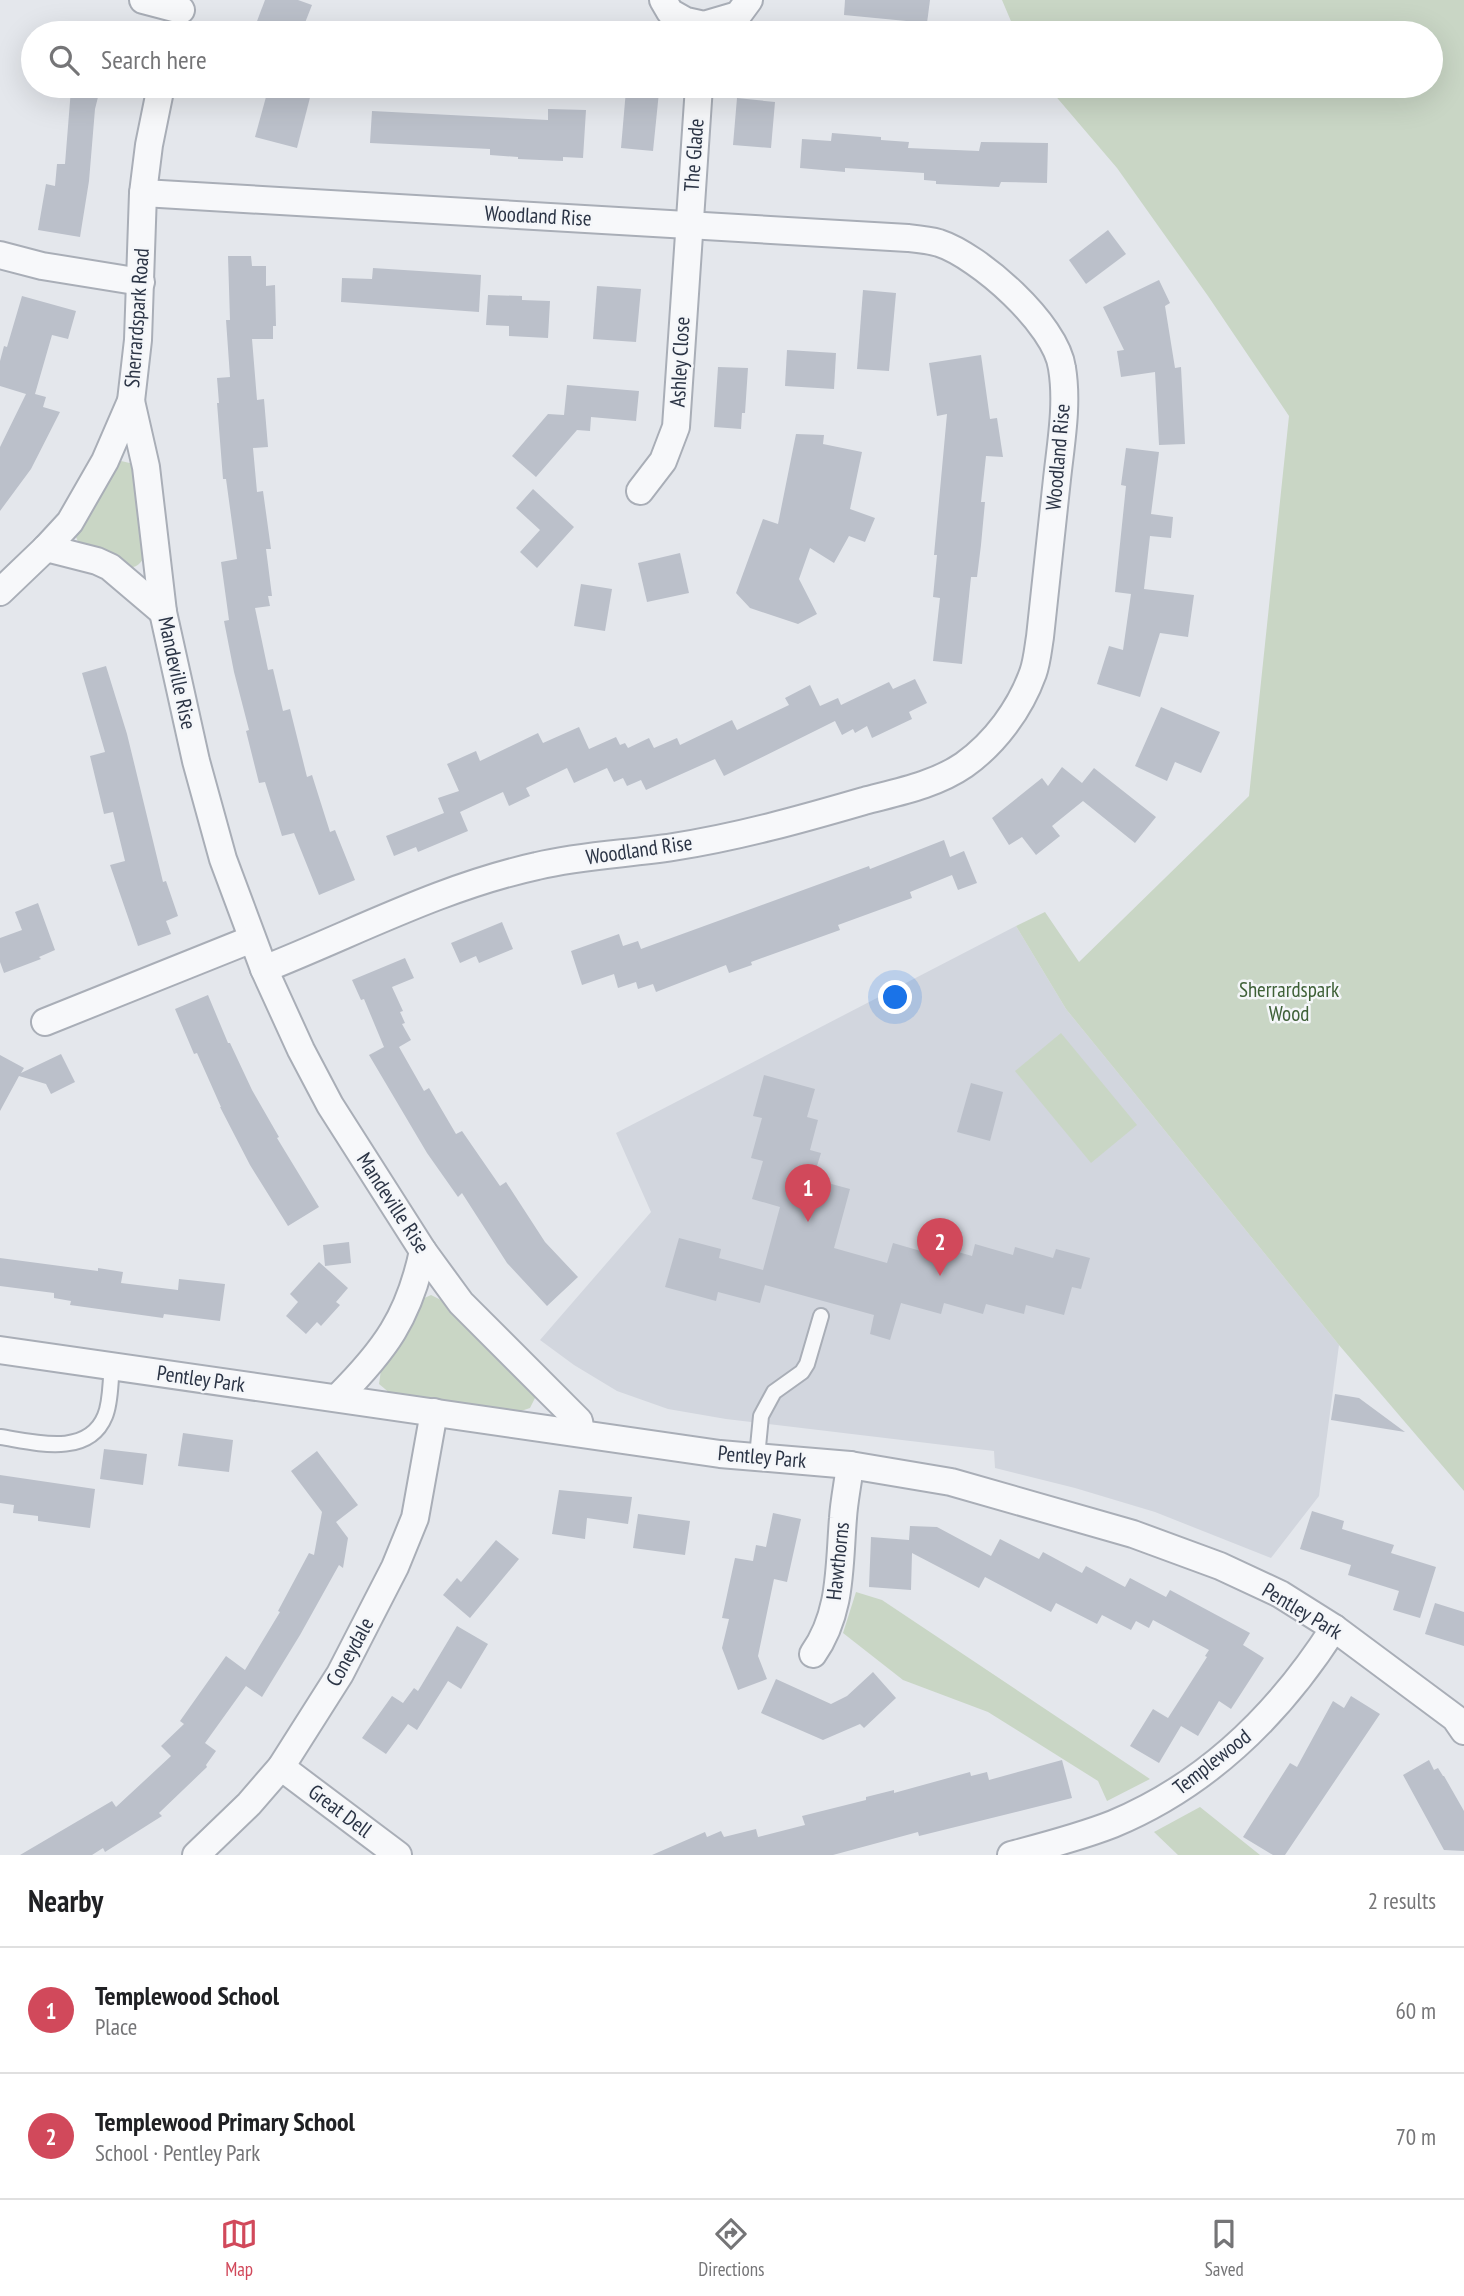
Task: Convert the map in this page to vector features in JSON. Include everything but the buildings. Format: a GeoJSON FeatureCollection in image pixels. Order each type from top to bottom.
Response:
{"type":"FeatureCollection","features":[{"type":"Feature","properties":{"kind":"street"},"geometry":{"type":"LineString","coordinates":[[143,0],[180,14]]}},
{"type":"Feature","properties":{"kind":"street"},"geometry":{"type":"LineString","coordinates":[[663,0],[670,12],[685,21]]}},
{"type":"Feature","properties":{"kind":"street"},"geometry":{"type":"LineString","coordinates":[[723,21],[738,15],[749,0]]}},
{"type":"Feature","properties":{"kind":"street","name":"Sherrardspark Road"},"geometry":{"type":"LineString","coordinates":[[0,592],[70,522],[93,484],[131,401],[138,340],[143,193],[159,98]]}},
{"type":"Feature","properties":{"kind":"street","name":"The Glade"},"geometry":{"type":"LineString","coordinates":[[688,225],[698,98]]}},
{"type":"Feature","properties":{"kind":"street","name":"Woodland Rise"},"geometry":{"type":"LineString","coordinates":[[143,193],[908,237],[940,244],[998,281],[1035,315],[1051,337],[1062,365],[1064,410],[1040,637],[1033,672],[1018,706],[1000,731],[964,765],[941,778],[792,821],[674,847],[593,855],[487,878],[264,969]]}},
{"type":"Feature","properties":{"kind":"street","name":"Ashley Close"},"geometry":{"type":"LineString","coordinates":[[640,491],[663,461],[676,427],[688,225]]}},
{"type":"Feature","properties":{"kind":"street"},"geometry":{"type":"LineString","coordinates":[[0,256],[42,266],[141,282]]}},
{"type":"Feature","properties":{"kind":"street","name":"Mandeville Rise"},"geometry":{"type":"LineString","coordinates":[[131,401],[146,467],[163,612],[197,761],[219,847],[264,969],[330,1105],[423,1251],[461,1303],[579,1421],[580,1433]]}},
{"type":"Feature","properties":{"kind":"street"},"geometry":{"type":"LineString","coordinates":[[46,548],[110,567],[163,612]]}},
{"type":"Feature","properties":{"kind":"street"},"geometry":{"type":"LineString","coordinates":[[45,1022],[252,939]]}},
{"type":"Feature","properties":{"kind":"street"},"geometry":{"type":"LineString","coordinates":[[338,1397],[392,1336],[407,1308],[423,1251]]}},
{"type":"Feature","properties":{"kind":"street","name":"Pentley Park"},"geometry":{"type":"LineString","coordinates":[[0,1350],[720,1454],[850,1465],[951,1482],[1133,1534],[1220,1566],[1280,1594],[1334,1628],[1461,1724]]}},
{"type":"Feature","properties":{"kind":"street","name":"Coneydale"},"geometry":{"type":"LineString","coordinates":[[196,1855],[249,1804],[281,1767],[340,1674],[396,1567],[415,1518],[434,1412]]}},
{"type":"Feature","properties":{"kind":"street","name":"Hawthorns"},"geometry":{"type":"LineString","coordinates":[[813,1654],[823,1640],[839,1587],[843,1516],[850,1465]]}},
{"type":"Feature","properties":{"kind":"street","name":"Templewood"},"geometry":{"type":"LineString","coordinates":[[1011,1855],[1070,1847],[1189,1785],[1241,1742],[1292,1688],[1334,1628]]}},
{"type":"Feature","properties":{"kind":"street","name":"Great Dell"},"geometry":{"type":"LineString","coordinates":[[281,1767],[398,1855]]}},
{"type":"Feature","properties":{"kind":"lane"},"geometry":{"type":"LineString","coordinates":[[757,1457],[761,1416],[774,1392],[802,1373],[821,1316]]}},
{"type":"Feature","properties":{"kind":"lane"},"geometry":{"type":"LineString","coordinates":[[0,1437],[58,1445],[72,1444],[88,1436],[106,1415],[112,1367]]}},
{"type":"Feature","properties":{"kind":"shaded area"},"geometry":{"type":"Polygon","coordinates":[[[1016,926],[1066,1009],[1339,1345],[1319,1496],[1271,1558],[1155,1512],[995,1468],[994,1451],[726,1419],[668,1409],[617,1391],[540,1340],[651,1212],[616,1133],[1016,926]]]}},
{"type":"Feature","properties":{"kind":"green space","name":"Sherrardspark Wood"},"geometry":{"type":"Polygon","coordinates":[[[1002,0],[1464,0],[1464,1491],[1339,1345],[1066,1009],[1016,926],[1045,912],[1079,962],[1249,796],[1289,416],[1117,168],[1057,98],[1443,98],[1443,21],[1011,21],[1002,0]]]}},
{"type":"Feature","properties":{"kind":"green space"},"geometry":{"type":"Polygon","coordinates":[[[121,461],[134,464],[146,556],[133,567],[121,565],[79,544],[76,537],[78,527],[114,466],[121,461]]]}},
{"type":"Feature","properties":{"kind":"green space"},"geometry":{"type":"Polygon","coordinates":[[[1061,1033],[1137,1125],[1091,1163],[1015,1071],[1061,1033]]]}},
{"type":"Feature","properties":{"kind":"green space"},"geometry":{"type":"Polygon","coordinates":[[[431,1295],[441,1300],[536,1396],[530,1408],[521,1411],[391,1394],[379,1384],[381,1370],[420,1300],[431,1295]]]}},
{"type":"Feature","properties":{"kind":"green space"},"geometry":{"type":"Polygon","coordinates":[[[856,1592],[882,1600],[1150,1779],[1107,1801],[1098,1781],[988,1712],[903,1680],[843,1633],[856,1592]]]}},
{"type":"Feature","properties":{"kind":"green space"},"geometry":{"type":"Polygon","coordinates":[[[1200,1807],[1260,1855],[1178,1855],[1154,1832],[1200,1807]]]}},
{"type":"Feature","properties":{"kind":"place","name":"Templewood School"},"geometry":{"type":"Point","coordinates":[808,1222]}},
{"type":"Feature","properties":{"kind":"place","name":"Templewood Primary School"},"geometry":{"type":"Point","coordinates":[940,1276]}}]}
